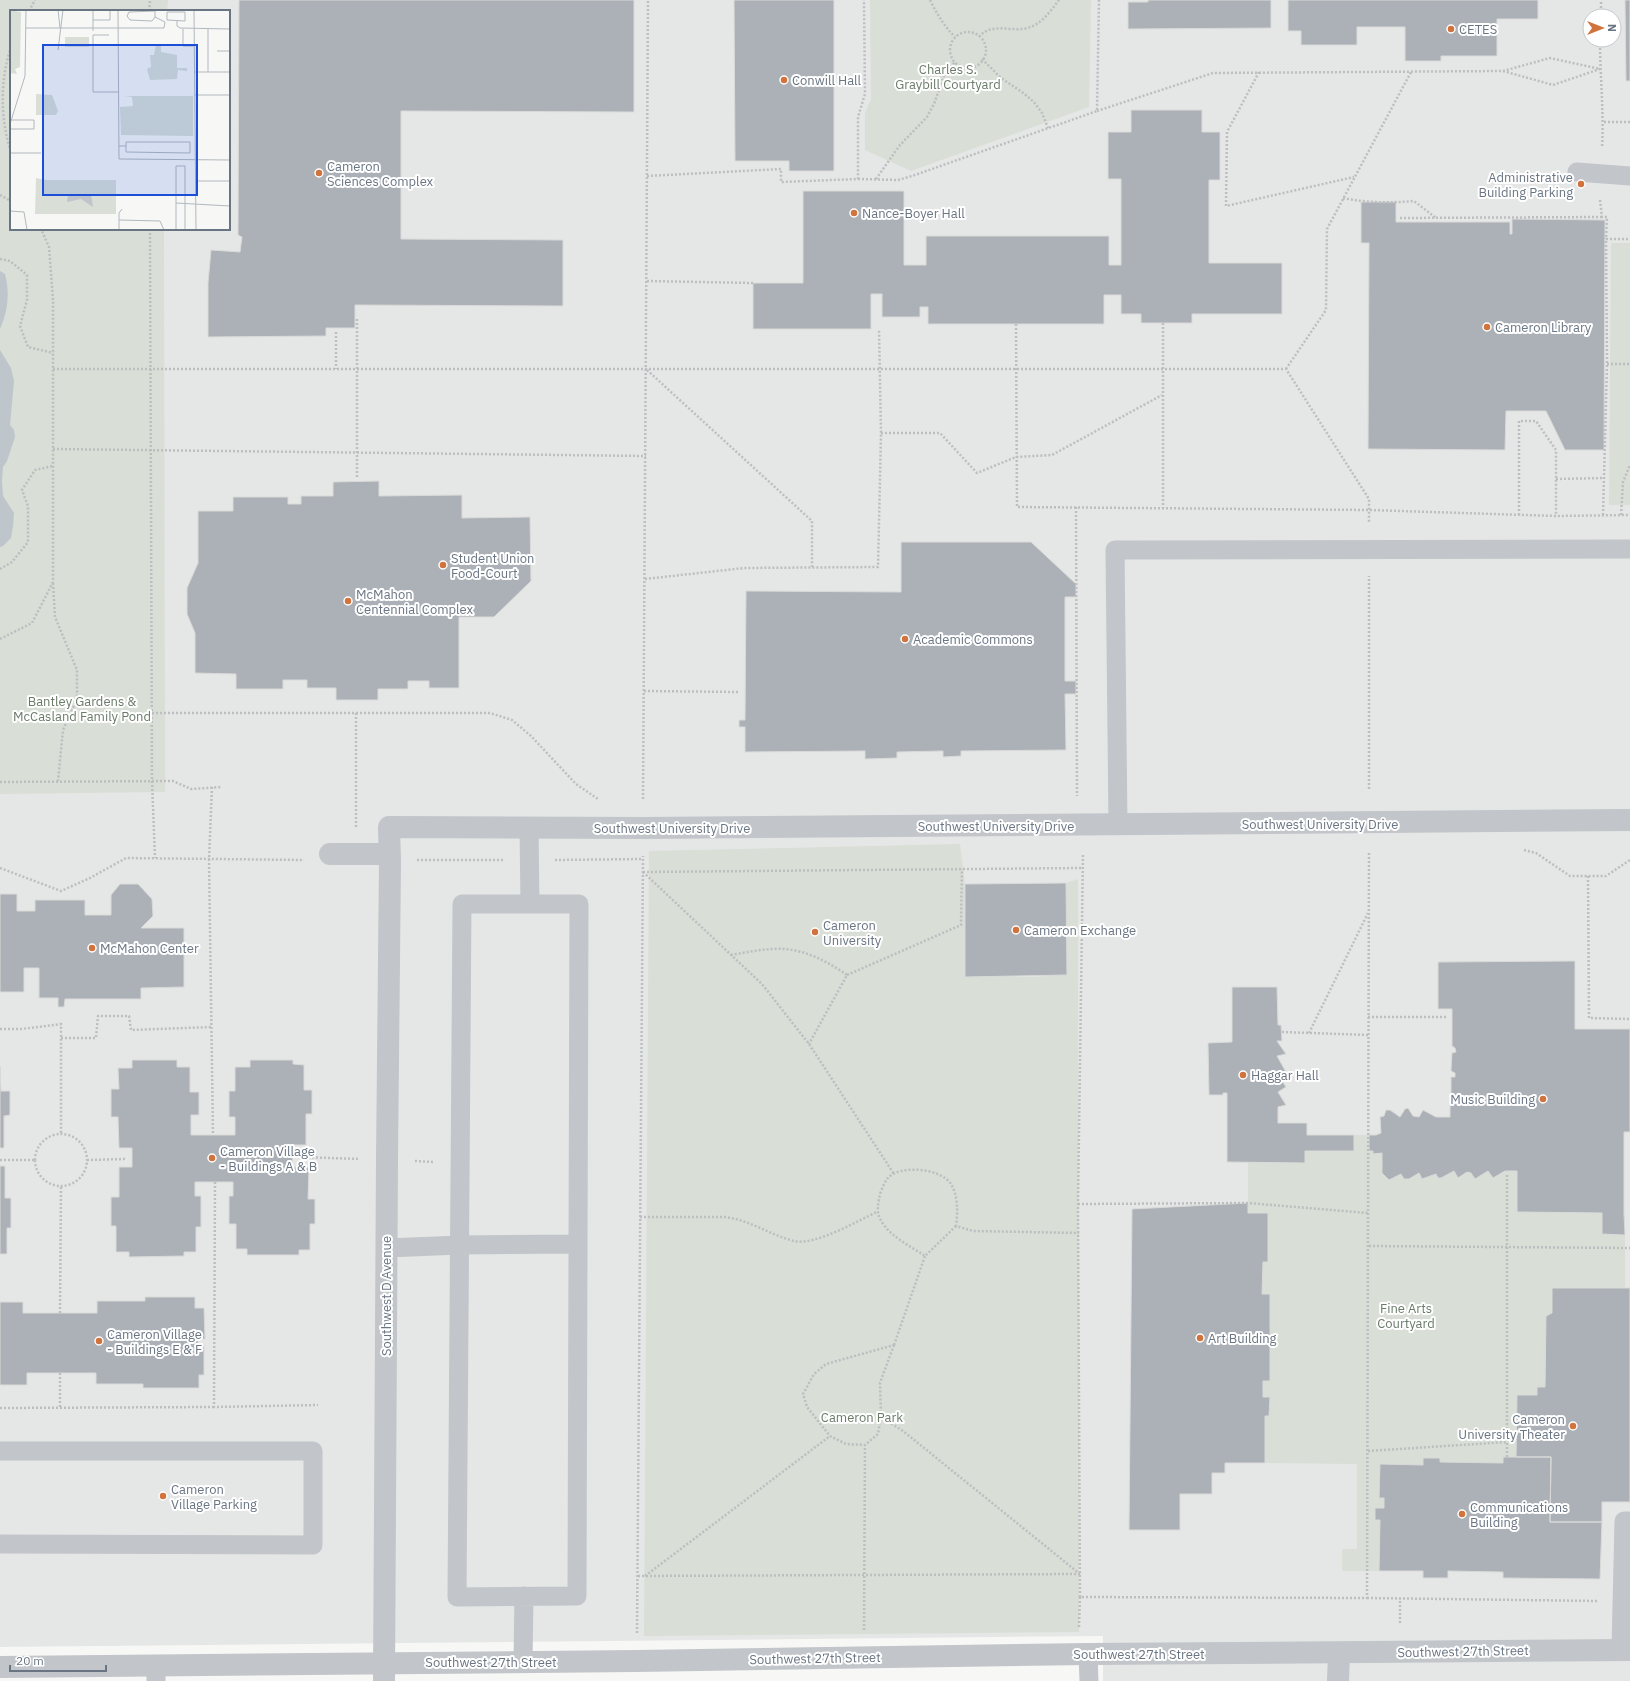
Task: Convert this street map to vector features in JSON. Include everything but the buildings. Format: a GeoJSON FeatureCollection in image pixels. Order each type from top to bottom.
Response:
{"type":"FeatureCollection","features":[{"type":"Feature","properties":{"kind":"street","name":"Southwest University Drive"},"geometry":{"type":"LineString","coordinates":[[389,857],[389,827],[529,828],[1118,825],[1630,820]]}},
{"type":"Feature","properties":{"kind":"street"},"geometry":{"type":"LineString","coordinates":[[320,857],[356,854],[389,857]]}},
{"type":"Feature","properties":{"kind":"street","name":"Southwest D Avenue"},"geometry":{"type":"LineString","coordinates":[[384,1672],[389,857]]}},
{"type":"Feature","properties":{"kind":"street","name":"Southwest 27th Street"},"geometry":{"type":"LineString","coordinates":[[0,1667],[156,1674],[384,1672],[523,1662],[1088,1654],[1625,1650]]}},
{"type":"Feature","properties":{"kind":"street"},"geometry":{"type":"LineString","coordinates":[[1338,1681],[1339,1653]]}},
{"type":"Feature","properties":{"kind":"lane"},"geometry":{"type":"LineString","coordinates":[[1577,172],[1630,176]]}},
{"type":"Feature","properties":{"kind":"lane"},"geometry":{"type":"LineString","coordinates":[[1118,825],[1115,550],[1630,549]]}},
{"type":"Feature","properties":{"kind":"lane"},"geometry":{"type":"LineString","coordinates":[[529,828],[530,904]]}},
{"type":"Feature","properties":{"kind":"lane"},"geometry":{"type":"LineString","coordinates":[[462,904],[530,904],[579,904],[577,1596],[457,1597],[462,904]]}},
{"type":"Feature","properties":{"kind":"lane"},"geometry":{"type":"LineString","coordinates":[[386,1248],[460,1245],[578,1244]]}},
{"type":"Feature","properties":{"kind":"lane"},"geometry":{"type":"LineString","coordinates":[[0,1451],[313,1452],[313,1545],[0,1544]]}},
{"type":"Feature","properties":{"kind":"lane"},"geometry":{"type":"LineString","coordinates":[[1625,1650],[1622,1601],[1624,1521],[1630,1521]]}},
{"type":"Feature","properties":{"kind":"lane"},"geometry":{"type":"LineString","coordinates":[[523,1662],[524,1596]]}},
{"type":"Feature","properties":{"kind":"lane"},"geometry":{"type":"LineString","coordinates":[[1088,1654],[1089,1681]]}},
{"type":"Feature","properties":{"kind":"path"},"geometry":{"type":"LineString","coordinates":[[30,10],[35,0]]}},
{"type":"Feature","properties":{"kind":"path"},"geometry":{"type":"LineString","coordinates":[[149,10],[150,0]]}},
{"type":"Feature","properties":{"kind":"path"},"geometry":{"type":"LineString","coordinates":[[858,180],[858,117],[865,94],[864,0]]}},
{"type":"Feature","properties":{"kind":"path"},"geometry":{"type":"LineString","coordinates":[[930,0],[937,15],[947,30],[955,38]]}},
{"type":"Feature","properties":{"kind":"path"},"geometry":{"type":"LineString","coordinates":[[979,37],[988,30],[998,27],[1022,30],[1034,26],[1046,16],[1059,0]]}},
{"type":"Feature","properties":{"kind":"path"},"geometry":{"type":"LineString","coordinates":[[1097,111],[1099,0]]}},
{"type":"Feature","properties":{"kind":"path"},"geometry":{"type":"LineString","coordinates":[[966,32],[972,32],[979,37],[986,48],[982,59],[977,65],[969,67],[961,66],[955,62],[952,57],[951,46],[955,38],[966,32]]}},
{"type":"Feature","properties":{"kind":"path"},"geometry":{"type":"LineString","coordinates":[[1600,48],[1604,122],[1630,122]]}},
{"type":"Feature","properties":{"kind":"path"},"geometry":{"type":"LineString","coordinates":[[10,49],[4,62],[0,95],[4,134],[10,149]]}},
{"type":"Feature","properties":{"kind":"path"},"geometry":{"type":"LineString","coordinates":[[647,176],[781,169],[781,182],[898,180],[1213,72],[1503,71],[1550,58],[1600,69]]}},
{"type":"Feature","properties":{"kind":"path"},"geometry":{"type":"LineString","coordinates":[[982,59],[1002,78],[1034,102],[1042,113],[1048,128]]}},
{"type":"Feature","properties":{"kind":"path"},"geometry":{"type":"LineString","coordinates":[[876,180],[900,145],[927,117],[934,104],[945,72],[955,62]]}},
{"type":"Feature","properties":{"kind":"path"},"geometry":{"type":"LineString","coordinates":[[1503,71],[1553,85],[1600,69]]}},
{"type":"Feature","properties":{"kind":"path"},"geometry":{"type":"LineString","coordinates":[[1259,72],[1227,132],[1226,206],[1354,177]]}},
{"type":"Feature","properties":{"kind":"path"},"geometry":{"type":"LineString","coordinates":[[1286,369],[1326,310],[1327,229],[1411,72]]}},
{"type":"Feature","properties":{"kind":"path"},"geometry":{"type":"LineString","coordinates":[[0,195],[10,200]]}},
{"type":"Feature","properties":{"kind":"path"},"geometry":{"type":"LineString","coordinates":[[1343,198],[1361,202],[1396,202],[1414,200],[1436,218]]}},
{"type":"Feature","properties":{"kind":"path"},"geometry":{"type":"LineString","coordinates":[[1400,218],[1602,217]]}},
{"type":"Feature","properties":{"kind":"path"},"geometry":{"type":"LineString","coordinates":[[42,230],[49,247],[53,300],[53,582],[55,617],[78,670],[78,699],[63,730],[58,781]]}},
{"type":"Feature","properties":{"kind":"path"},"geometry":{"type":"LineString","coordinates":[[150,230],[152,781],[155,858]]}},
{"type":"Feature","properties":{"kind":"path"},"geometry":{"type":"LineString","coordinates":[[1603,515],[1607,364],[1606,239],[1630,239]]}},
{"type":"Feature","properties":{"kind":"path"},"geometry":{"type":"LineString","coordinates":[[0,259],[10,261],[27,276],[27,300],[20,326],[28,347],[53,353]]}},
{"type":"Feature","properties":{"kind":"path"},"geometry":{"type":"LineString","coordinates":[[647,281],[753,283]]}},
{"type":"Feature","properties":{"kind":"path"},"geometry":{"type":"LineString","coordinates":[[357,319],[357,478]]}},
{"type":"Feature","properties":{"kind":"path"},"geometry":{"type":"LineString","coordinates":[[1163,323],[1163,508]]}},
{"type":"Feature","properties":{"kind":"path"},"geometry":{"type":"LineString","coordinates":[[1016,324],[1017,507],[1369,510],[1556,516],[1630,515]]}},
{"type":"Feature","properties":{"kind":"path"},"geometry":{"type":"LineString","coordinates":[[645,579],[744,568],[878,566],[881,433],[879,328]]}},
{"type":"Feature","properties":{"kind":"path"},"geometry":{"type":"LineString","coordinates":[[336,332],[336,369]]}},
{"type":"Feature","properties":{"kind":"path"},"geometry":{"type":"LineString","coordinates":[[1607,364],[1630,364]]}},
{"type":"Feature","properties":{"kind":"path"},"geometry":{"type":"LineString","coordinates":[[53,369],[1286,369]]}},
{"type":"Feature","properties":{"kind":"path"},"geometry":{"type":"LineString","coordinates":[[646,369],[812,520],[812,567]]}},
{"type":"Feature","properties":{"kind":"path"},"geometry":{"type":"LineString","coordinates":[[1286,369],[1369,499],[1369,789]]}},
{"type":"Feature","properties":{"kind":"path"},"geometry":{"type":"LineString","coordinates":[[881,433],[940,433],[977,473],[1016,456],[1052,455],[1162,395]]}},
{"type":"Feature","properties":{"kind":"path"},"geometry":{"type":"LineString","coordinates":[[1519,515],[1519,421],[1536,421],[1556,450],[1556,516]]}},
{"type":"Feature","properties":{"kind":"path"},"geometry":{"type":"LineString","coordinates":[[53,449],[646,456]]}},
{"type":"Feature","properties":{"kind":"path"},"geometry":{"type":"LineString","coordinates":[[1621,515],[1623,482],[1630,465]]}},
{"type":"Feature","properties":{"kind":"path"},"geometry":{"type":"LineString","coordinates":[[0,569],[12,562],[28,542],[28,506],[22,490],[35,470],[53,466]]}},
{"type":"Feature","properties":{"kind":"path"},"geometry":{"type":"LineString","coordinates":[[1556,479],[1604,478]]}},
{"type":"Feature","properties":{"kind":"path"},"geometry":{"type":"LineString","coordinates":[[1076,507],[1077,825]]}},
{"type":"Feature","properties":{"kind":"path"},"geometry":{"type":"LineString","coordinates":[[0,639],[32,623],[53,582]]}},
{"type":"Feature","properties":{"kind":"path"},"geometry":{"type":"LineString","coordinates":[[644,691],[740,692]]}},
{"type":"Feature","properties":{"kind":"path"},"geometry":{"type":"LineString","coordinates":[[152,713],[490,713],[512,720],[531,736],[576,784],[600,800]]}},
{"type":"Feature","properties":{"kind":"path"},"geometry":{"type":"LineString","coordinates":[[356,713],[356,854]]}},
{"type":"Feature","properties":{"kind":"path"},"geometry":{"type":"LineString","coordinates":[[0,782],[173,781],[192,789],[222,787]]}},
{"type":"Feature","properties":{"kind":"path"},"geometry":{"type":"LineString","coordinates":[[212,787],[210,860],[213,1135]]}},
{"type":"Feature","properties":{"kind":"path"},"geometry":{"type":"LineString","coordinates":[[1367,1598],[1369,846]]}},
{"type":"Feature","properties":{"kind":"path"},"geometry":{"type":"LineString","coordinates":[[1523,850],[1536,853],[1570,876],[1606,876],[1630,860]]}},
{"type":"Feature","properties":{"kind":"path"},"geometry":{"type":"LineString","coordinates":[[1361,851],[1377,851]]}},
{"type":"Feature","properties":{"kind":"path"},"geometry":{"type":"LineString","coordinates":[[1088,1654],[1079,1632],[1078,1204],[1082,868],[1083,852],[1090,852]]}},
{"type":"Feature","properties":{"kind":"path"},"geometry":{"type":"LineString","coordinates":[[0,868],[61,891],[90,878],[126,858],[210,860],[320,857]]}},
{"type":"Feature","properties":{"kind":"path"},"geometry":{"type":"LineString","coordinates":[[389,857],[530,860],[643,859]]}},
{"type":"Feature","properties":{"kind":"path"},"geometry":{"type":"LineString","coordinates":[[894,1174],[808,1044],[762,984],[643,872],[1082,868]]}},
{"type":"Feature","properties":{"kind":"path"},"geometry":{"type":"LineString","coordinates":[[808,1044],[847,975],[961,925],[962,869]]}},
{"type":"Feature","properties":{"kind":"path"},"geometry":{"type":"LineString","coordinates":[[1588,876],[1589,1018],[1630,1019]]}},
{"type":"Feature","properties":{"kind":"path"},"geometry":{"type":"LineString","coordinates":[[1309,1033],[1369,911]]}},
{"type":"Feature","properties":{"kind":"path"},"geometry":{"type":"LineString","coordinates":[[731,955],[759,950],[785,949],[811,955],[829,963],[847,975]]}},
{"type":"Feature","properties":{"kind":"path"},"geometry":{"type":"LineString","coordinates":[[61,1038],[96,1038],[98,1016],[129,1016],[131,1030],[211,1027]]}},
{"type":"Feature","properties":{"kind":"path"},"geometry":{"type":"LineString","coordinates":[[1368,1017],[1446,1017]]}},
{"type":"Feature","properties":{"kind":"path"},"geometry":{"type":"LineString","coordinates":[[0,1029],[61,1024],[61,1133]]}},
{"type":"Feature","properties":{"kind":"path"},"geometry":{"type":"LineString","coordinates":[[1282,1032],[1368,1035]]}},
{"type":"Feature","properties":{"kind":"path"},"geometry":{"type":"LineString","coordinates":[[61,1133],[71,1136],[79,1141],[84,1150],[86,1160],[84,1170],[79,1178],[71,1184],[60,1186],[50,1184],[42,1178],[37,1170],[35,1160],[37,1150],[42,1141],[50,1136],[61,1133]]}},
{"type":"Feature","properties":{"kind":"path"},"geometry":{"type":"LineString","coordinates":[[86,1160],[125,1159]]}},
{"type":"Feature","properties":{"kind":"path"},"geometry":{"type":"LineString","coordinates":[[0,1160],[35,1160]]}},
{"type":"Feature","properties":{"kind":"path"},"geometry":{"type":"LineString","coordinates":[[894,1345],[826,1364],[814,1374],[803,1394],[808,1407],[830,1436],[846,1444],[865,1445],[878,1434],[881,1417],[880,1383],[894,1345],[925,1256],[956,1226],[958,1213],[951,1183],[941,1175],[923,1170],[906,1170],[894,1174],[887,1179],[881,1192],[877,1212],[884,1225],[897,1237],[925,1256]]}},
{"type":"Feature","properties":{"kind":"path"},"geometry":{"type":"LineString","coordinates":[[1507,1175],[1507,1457]]}},
{"type":"Feature","properties":{"kind":"path"},"geometry":{"type":"LineString","coordinates":[[214,1407],[215,1182]]}},
{"type":"Feature","properties":{"kind":"path"},"geometry":{"type":"LineString","coordinates":[[60,1186],[60,1313]]}},
{"type":"Feature","properties":{"kind":"path"},"geometry":{"type":"LineString","coordinates":[[1078,1204],[1248,1203],[1368,1214]]}},
{"type":"Feature","properties":{"kind":"path"},"geometry":{"type":"LineString","coordinates":[[640,1217],[725,1216],[738,1218],[795,1241],[807,1242],[818,1239],[877,1212]]}},
{"type":"Feature","properties":{"kind":"path"},"geometry":{"type":"LineString","coordinates":[[956,1226],[973,1231],[1079,1233]]}},
{"type":"Feature","properties":{"kind":"path"},"geometry":{"type":"LineString","coordinates":[[1368,1246],[1630,1248]]}},
{"type":"Feature","properties":{"kind":"path"},"geometry":{"type":"LineString","coordinates":[[60,1373],[60,1408]]}},
{"type":"Feature","properties":{"kind":"path"},"geometry":{"type":"LineString","coordinates":[[0,1408],[318,1405]]}},
{"type":"Feature","properties":{"kind":"path"},"geometry":{"type":"LineString","coordinates":[[881,1417],[903,1431],[1080,1574]]}},
{"type":"Feature","properties":{"kind":"path"},"geometry":{"type":"LineString","coordinates":[[645,1576],[830,1436]]}},
{"type":"Feature","properties":{"kind":"path"},"geometry":{"type":"LineString","coordinates":[[1368,1451],[1507,1442]]}},
{"type":"Feature","properties":{"kind":"path"},"geometry":{"type":"LineString","coordinates":[[864,1658],[865,1445]]}},
{"type":"Feature","properties":{"kind":"path"},"geometry":{"type":"LineString","coordinates":[[638,1576],[1080,1574]]}},
{"type":"Feature","properties":{"kind":"path"},"geometry":{"type":"LineString","coordinates":[[1080,1597],[1400,1598],[1622,1601]]}},
{"type":"Feature","properties":{"kind":"path"},"geometry":{"type":"LineString","coordinates":[[1393,1622],[1400,1622],[1400,1598]]}},
{"type":"Feature","properties":{"kind":"shaded area","name":"Cameron University"},"geometry":{"type":"Polygon","coordinates":[[[0,0],[1630,0],[1630,1681],[1103,1681],[1103,1636],[0,1647],[0,0]]]}},
{"type":"Feature","properties":{"kind":"shaded area"},"geometry":{"type":"Polygon","coordinates":[[[0,271],[5,274],[8,295],[5,315],[0,329],[0,271]]]}},
{"type":"Feature","properties":{"kind":"shaded area"},"geometry":{"type":"Polygon","coordinates":[[[0,350],[11,368],[14,381],[10,425],[14,430],[15,437],[7,461],[3,467],[2,481],[3,496],[14,513],[13,526],[11,538],[0,547],[0,350]]]}},
{"type":"Feature","properties":{"kind":"green space","name":"Bantley Gardens & McCasland Family Pond"},"geometry":{"type":"Polygon","coordinates":[[[0,0],[168,0],[167,10],[10,10],[10,230],[164,230],[165,792],[0,794],[0,0]]]}},
{"type":"Feature","properties":{"kind":"green space","name":"Charles S. Graybill Courtyard"},"geometry":{"type":"Polygon","coordinates":[[[870,0],[1091,0],[1089,107],[911,171],[865,150],[865,113],[871,99],[870,0]]]}},
{"type":"Feature","properties":{"kind":"green space"},"geometry":{"type":"Polygon","coordinates":[[[1611,243],[1630,243],[1630,505],[1609,505],[1611,243]]]}},
{"type":"Feature","properties":{"kind":"green space","name":"Cameron Park"},"geometry":{"type":"Polygon","coordinates":[[[960,844],[965,884],[966,977],[1032,977],[1067,975],[1066,883],[1078,879],[1079,1632],[644,1636],[649,851],[960,844]]]}},
{"type":"Feature","properties":{"kind":"green space","name":"Fine Arts Courtyard"},"geometry":{"type":"Polygon","coordinates":[[[1354,1135],[1369,1135],[1369,1151],[1373,1151],[1373,1154],[1382,1153],[1382,1173],[1389,1180],[1401,1174],[1404,1179],[1419,1173],[1422,1179],[1436,1174],[1438,1178],[1441,1178],[1454,1171],[1458,1178],[1467,1172],[1471,1173],[1475,1179],[1488,1171],[1493,1178],[1505,1171],[1517,1171],[1517,1212],[1602,1213],[1602,1234],[1625,1235],[1625,1288],[1552,1288],[1552,1313],[1546,1316],[1545,1387],[1537,1387],[1537,1395],[1517,1395],[1516,1457],[1503,1457],[1503,1463],[1440,1462],[1440,1458],[1424,1458],[1423,1465],[1380,1464],[1379,1498],[1384,1498],[1384,1508],[1375,1508],[1375,1520],[1380,1520],[1379,1571],[1342,1571],[1342,1549],[1357,1549],[1357,1464],[1265,1463],[1265,1416],[1269,1415],[1270,1397],[1263,1397],[1263,1381],[1270,1381],[1270,1294],[1262,1294],[1263,1262],[1268,1262],[1268,1213],[1248,1213],[1248,1163],[1304,1163],[1305,1151],[1354,1151],[1354,1135]]]}},
{"type":"Feature","properties":{"kind":"place","name":"CETES"},"geometry":{"type":"Point","coordinates":[1451,29]}},
{"type":"Feature","properties":{"kind":"place","name":"Conwill Hall"},"geometry":{"type":"Point","coordinates":[784,80]}},
{"type":"Feature","properties":{"kind":"place","name":"Cameron Sciences Complex"},"geometry":{"type":"Point","coordinates":[319,173]}},
{"type":"Feature","properties":{"kind":"place","name":"Administrative Building Parking"},"geometry":{"type":"Point","coordinates":[1581,184]}},
{"type":"Feature","properties":{"kind":"place","name":"Nance-Boyer Hall"},"geometry":{"type":"Point","coordinates":[854,213]}},
{"type":"Feature","properties":{"kind":"place","name":"Cameron Library"},"geometry":{"type":"Point","coordinates":[1487,327]}},
{"type":"Feature","properties":{"kind":"place","name":"Student Union Food-Court"},"geometry":{"type":"Point","coordinates":[443,565]}},
{"type":"Feature","properties":{"kind":"place","name":"McMahon Centennial Complex"},"geometry":{"type":"Point","coordinates":[348,601]}},
{"type":"Feature","properties":{"kind":"place","name":"Academic Commons"},"geometry":{"type":"Point","coordinates":[905,639]}},
{"type":"Feature","properties":{"kind":"place","name":"Cameron Exchange"},"geometry":{"type":"Point","coordinates":[1016,930]}},
{"type":"Feature","properties":{"kind":"place","name":"Cameron University"},"geometry":{"type":"Point","coordinates":[815,932]}},
{"type":"Feature","properties":{"kind":"place","name":"McMahon Center"},"geometry":{"type":"Point","coordinates":[92,948]}},
{"type":"Feature","properties":{"kind":"place","name":"Haggar Hall"},"geometry":{"type":"Point","coordinates":[1243,1075]}},
{"type":"Feature","properties":{"kind":"place","name":"Music Building"},"geometry":{"type":"Point","coordinates":[1543,1099]}},
{"type":"Feature","properties":{"kind":"place","name":"Cameron Village - Buildings A & B"},"geometry":{"type":"Point","coordinates":[212,1158]}},
{"type":"Feature","properties":{"kind":"place","name":"Art Building"},"geometry":{"type":"Point","coordinates":[1200,1338]}},
{"type":"Feature","properties":{"kind":"place","name":"Cameron Village - Buildings E & F"},"geometry":{"type":"Point","coordinates":[99,1341]}},
{"type":"Feature","properties":{"kind":"place","name":"Cameron University Theater"},"geometry":{"type":"Point","coordinates":[1573,1426]}},
{"type":"Feature","properties":{"kind":"place","name":"Cameron Village Parking"},"geometry":{"type":"Point","coordinates":[163,1496]}},
{"type":"Feature","properties":{"kind":"place","name":"Communications Building"},"geometry":{"type":"Point","coordinates":[1462,1514]}}]}
